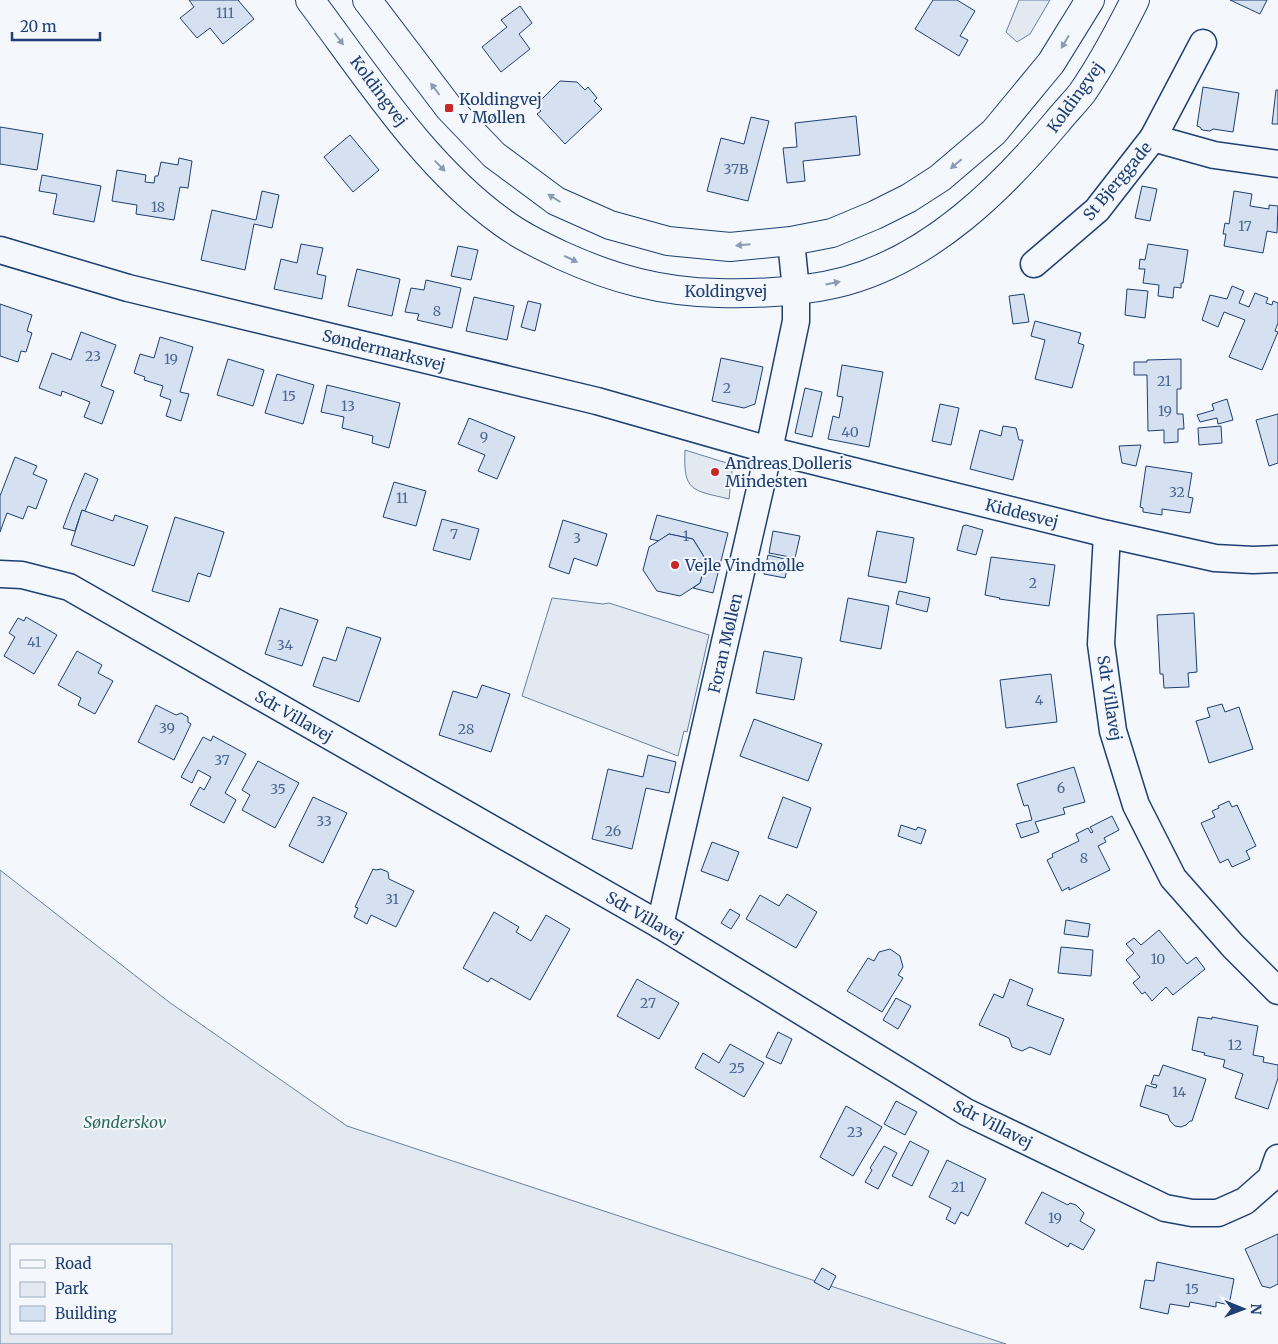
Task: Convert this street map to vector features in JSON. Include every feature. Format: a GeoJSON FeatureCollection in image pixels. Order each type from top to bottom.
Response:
{"type":"FeatureCollection","features":[{"type":"Feature","properties":{"kind":"main road","name":"Koldingvej"},"geometry":{"type":"LineString","coordinates":[[310,0],[416,141],[474,200],[503,223],[535,243],[597,271],[644,286],[689,293],[743,294],[796,290],[846,281],[892,263],[931,240],[964,216],[1032,153],[1081,94],[1112,44],[1135,0]]}},
{"type":"Feature","properties":{"kind":"main road"},"geometry":{"type":"LineString","coordinates":[[367,0],[455,115],[494,156],[556,201],[610,225],[668,241],[730,247],[791,241],[832,232],[875,216],[909,198],[940,178],[994,132],[1052,64],[1090,0]]}},
{"type":"Feature","properties":{"kind":"street","name":"St Bjerggade"},"geometry":{"type":"LineString","coordinates":[[1034,264],[1097,210],[1153,138],[1203,43]]}},
{"type":"Feature","properties":{"kind":"street","name":"St Bjerggade"},"geometry":{"type":"LineString","coordinates":[[1153,138],[1214,155],[1278,164]]}},
{"type":"Feature","properties":{"kind":"street","name":"Foran Møllen"},"geometry":{"type":"LineString","coordinates":[[660,925],[769,450],[796,321],[796,290],[791,241]]}},
{"type":"Feature","properties":{"kind":"street","name":"Søndermarksvej"},"geometry":{"type":"LineString","coordinates":[[0,250],[128,288],[597,401],[769,450]]}},
{"type":"Feature","properties":{"kind":"street","name":"Kiddesvej"},"geometry":{"type":"LineString","coordinates":[[769,450],[1107,534],[1215,558],[1278,559]]}},
{"type":"Feature","properties":{"kind":"street","name":"Sdr Villavej"},"geometry":{"type":"LineString","coordinates":[[1107,534],[1101,644],[1113,731],[1136,805],[1173,878],[1233,946],[1278,991]]}},
{"type":"Feature","properties":{"kind":"street","name":"Sdr Villavej"},"geometry":{"type":"LineString","coordinates":[[0,574],[22,575],[69,587],[660,925],[966,1112],[1165,1208],[1192,1213],[1218,1213],[1245,1201],[1271,1178],[1278,1158]]}},
{"type":"Feature","properties":{"kind":"green space"},"geometry":{"type":"Polygon","coordinates":[[[1019,0],[1050,0],[1030,34],[1017,42],[1006,32],[1019,0]]]}},
{"type":"Feature","properties":{"kind":"green space"},"geometry":{"type":"Polygon","coordinates":[[[685,450],[730,464],[732,471],[729,499],[698,491],[692,487],[688,482],[686,474],[685,450]]]}},
{"type":"Feature","properties":{"kind":"green space"},"geometry":{"type":"Polygon","coordinates":[[[552,598],[603,604],[609,603],[709,635],[687,732],[684,731],[678,756],[522,696],[552,598]]]}},
{"type":"Feature","properties":{"kind":"green space","name":"Sønderskov"},"geometry":{"type":"Polygon","coordinates":[[[0,870],[169,1002],[347,1126],[1006,1344],[0,1344],[0,870]]]}},
{"type":"Feature","properties":{"kind":"building"},"geometry":{"type":"Polygon","coordinates":[[[189,0],[238,0],[254,19],[223,44],[210,28],[197,38],[180,18],[194,7],[189,0]]]}},
{"type":"Feature","properties":{"kind":"building"},"geometry":{"type":"Polygon","coordinates":[[[933,0],[957,0],[975,11],[960,36],[968,40],[959,56],[915,29],[933,0]]]}},
{"type":"Feature","properties":{"kind":"building"},"geometry":{"type":"Polygon","coordinates":[[[1230,0],[1267,0],[1260,14],[1230,0]]]}},
{"type":"Feature","properties":{"kind":"building"},"geometry":{"type":"Polygon","coordinates":[[[520,6],[532,23],[519,34],[530,49],[501,72],[482,47],[507,27],[501,20],[520,6]]]}},
{"type":"Feature","properties":{"kind":"building"},"geometry":{"type":"Polygon","coordinates":[[[560,81],[577,82],[585,90],[588,87],[597,98],[594,101],[602,109],[565,144],[537,114],[541,111],[536,105],[560,81]]]}},
{"type":"Feature","properties":{"kind":"building"},"geometry":{"type":"Polygon","coordinates":[[[1203,87],[1239,93],[1233,132],[1213,129],[1210,131],[1202,130],[1197,126],[1203,87]]]}},
{"type":"Feature","properties":{"kind":"building"},"geometry":{"type":"Polygon","coordinates":[[[1276,90],[1278,90],[1278,124],[1272,124],[1276,90]]]}},
{"type":"Feature","properties":{"kind":"building"},"geometry":{"type":"Polygon","coordinates":[[[856,116],[860,155],[803,161],[805,181],[787,183],[783,148],[797,147],[795,123],[856,116]]]}},
{"type":"Feature","properties":{"kind":"building"},"geometry":{"type":"Polygon","coordinates":[[[751,117],[769,121],[748,201],[707,191],[721,138],[744,144],[751,117]]]}},
{"type":"Feature","properties":{"kind":"building"},"geometry":{"type":"Polygon","coordinates":[[[0,127],[43,134],[37,170],[0,164],[0,127]]]}},
{"type":"Feature","properties":{"kind":"building"},"geometry":{"type":"Polygon","coordinates":[[[350,135],[379,170],[353,192],[324,157],[350,135]]]}},
{"type":"Feature","properties":{"kind":"building"},"geometry":{"type":"Polygon","coordinates":[[[179,158],[192,161],[188,188],[180,187],[174,220],[136,214],[137,205],[112,201],[117,170],[146,175],[145,182],[154,183],[155,176],[158,176],[161,162],[178,165],[179,158]]]}},
{"type":"Feature","properties":{"kind":"building"},"geometry":{"type":"Polygon","coordinates":[[[42,175],[101,186],[94,222],[53,214],[57,194],[39,191],[42,175]]]}},
{"type":"Feature","properties":{"kind":"building"},"geometry":{"type":"Polygon","coordinates":[[[1142,186],[1157,189],[1150,221],[1135,218],[1142,186]]]}},
{"type":"Feature","properties":{"kind":"building"},"geometry":{"type":"Polygon","coordinates":[[[262,191],[279,195],[272,228],[254,224],[245,270],[201,260],[212,210],[256,220],[262,191]]]}},
{"type":"Feature","properties":{"kind":"building"},"geometry":{"type":"Polygon","coordinates":[[[1234,191],[1252,194],[1250,206],[1269,209],[1269,205],[1278,206],[1277,233],[1267,231],[1263,253],[1224,246],[1226,234],[1223,234],[1225,223],[1229,224],[1234,191]]]}},
{"type":"Feature","properties":{"kind":"building"},"geometry":{"type":"Polygon","coordinates":[[[301,244],[323,248],[317,274],[326,276],[322,299],[274,289],[281,259],[297,263],[301,244]]]}},
{"type":"Feature","properties":{"kind":"building"},"geometry":{"type":"Polygon","coordinates":[[[1148,244],[1188,250],[1183,283],[1181,283],[1181,288],[1174,287],[1173,298],[1158,296],[1159,285],[1143,283],[1145,269],[1139,269],[1140,259],[1145,260],[1148,244]]]}},
{"type":"Feature","properties":{"kind":"building"},"geometry":{"type":"Polygon","coordinates":[[[458,246],[478,250],[471,280],[451,276],[458,246]]]}},
{"type":"Feature","properties":{"kind":"building"},"geometry":{"type":"Polygon","coordinates":[[[357,269],[400,279],[392,316],[348,306],[357,269]]]}},
{"type":"Feature","properties":{"kind":"building"},"geometry":{"type":"Polygon","coordinates":[[[426,280],[461,288],[452,328],[417,320],[419,314],[405,312],[411,288],[424,290],[426,280]]]}},
{"type":"Feature","properties":{"kind":"building"},"geometry":{"type":"Polygon","coordinates":[[[1232,286],[1244,291],[1239,303],[1249,307],[1255,293],[1268,298],[1266,303],[1272,305],[1273,301],[1278,303],[1278,323],[1275,331],[1278,332],[1262,370],[1229,357],[1245,320],[1224,312],[1218,327],[1202,320],[1210,295],[1227,299],[1232,286]]]}},
{"type":"Feature","properties":{"kind":"building"},"geometry":{"type":"Polygon","coordinates":[[[1127,289],[1148,291],[1145,318],[1125,315],[1127,289]]]}},
{"type":"Feature","properties":{"kind":"building"},"geometry":{"type":"Polygon","coordinates":[[[1024,294],[1029,322],[1013,324],[1009,296],[1024,294]]]}},
{"type":"Feature","properties":{"kind":"building"},"geometry":{"type":"Polygon","coordinates":[[[474,297],[514,306],[507,340],[466,331],[474,297]]]}},
{"type":"Feature","properties":{"kind":"building"},"geometry":{"type":"Polygon","coordinates":[[[528,301],[541,304],[535,331],[521,327],[528,301]]]}},
{"type":"Feature","properties":{"kind":"building"},"geometry":{"type":"Polygon","coordinates":[[[0,304],[32,315],[27,331],[32,333],[26,352],[21,351],[18,362],[0,356],[0,304]]]}},
{"type":"Feature","properties":{"kind":"building"},"geometry":{"type":"Polygon","coordinates":[[[1035,321],[1081,333],[1078,343],[1084,345],[1072,388],[1035,379],[1045,340],[1031,336],[1035,321]]]}},
{"type":"Feature","properties":{"kind":"building"},"geometry":{"type":"Polygon","coordinates":[[[81,332],[116,345],[101,386],[114,391],[102,424],[84,417],[90,402],[62,391],[61,396],[39,388],[52,353],[71,360],[81,332]]]}},
{"type":"Feature","properties":{"kind":"building"},"geometry":{"type":"Polygon","coordinates":[[[160,337],[193,347],[180,392],[189,394],[181,421],[166,416],[171,400],[160,396],[163,386],[144,380],[145,377],[134,373],[140,354],[154,358],[160,337]]]}},
{"type":"Feature","properties":{"kind":"building"},"geometry":{"type":"Polygon","coordinates":[[[721,358],[763,367],[755,404],[744,408],[712,401],[721,358]]]}},
{"type":"Feature","properties":{"kind":"building"},"geometry":{"type":"Polygon","coordinates":[[[228,359],[264,370],[253,406],[217,395],[228,359]]]}},
{"type":"Feature","properties":{"kind":"building"},"geometry":{"type":"Polygon","coordinates":[[[1181,359],[1181,389],[1177,389],[1177,414],[1183,414],[1184,429],[1178,429],[1178,442],[1164,443],[1164,430],[1148,431],[1147,375],[1134,375],[1134,362],[1181,359]]]}},
{"type":"Feature","properties":{"kind":"building"},"geometry":{"type":"Polygon","coordinates":[[[842,365],[883,372],[869,447],[828,439],[833,416],[839,418],[843,397],[837,396],[842,365]]]}},
{"type":"Feature","properties":{"kind":"building"},"geometry":{"type":"Polygon","coordinates":[[[277,374],[314,385],[303,424],[265,413],[277,374]]]}},
{"type":"Feature","properties":{"kind":"building"},"geometry":{"type":"Polygon","coordinates":[[[327,385],[400,403],[389,448],[372,443],[373,436],[342,428],[344,417],[321,412],[327,385]]]}},
{"type":"Feature","properties":{"kind":"building"},"geometry":{"type":"Polygon","coordinates":[[[805,388],[822,392],[812,437],[795,433],[805,388]]]}},
{"type":"Feature","properties":{"kind":"building"},"geometry":{"type":"Polygon","coordinates":[[[1227,399],[1233,420],[1218,424],[1217,418],[1200,422],[1197,415],[1214,410],[1212,404],[1227,399]]]}},
{"type":"Feature","properties":{"kind":"building"},"geometry":{"type":"Polygon","coordinates":[[[940,404],[959,408],[951,445],[932,441],[940,404]]]}},
{"type":"Feature","properties":{"kind":"building"},"geometry":{"type":"Polygon","coordinates":[[[1278,414],[1278,463],[1269,466],[1256,420],[1278,414]]]}},
{"type":"Feature","properties":{"kind":"building"},"geometry":{"type":"Polygon","coordinates":[[[469,418],[515,437],[497,479],[478,471],[485,455],[458,444],[469,418]]]}},
{"type":"Feature","properties":{"kind":"building"},"geometry":{"type":"Polygon","coordinates":[[[1003,426],[1016,428],[1019,440],[1023,440],[1013,480],[970,469],[980,430],[1001,436],[1003,426]]]}},
{"type":"Feature","properties":{"kind":"building"},"geometry":{"type":"Polygon","coordinates":[[[1221,426],[1222,443],[1199,445],[1198,428],[1221,426]]]}},
{"type":"Feature","properties":{"kind":"building"},"geometry":{"type":"Polygon","coordinates":[[[1141,445],[1136,466],[1122,463],[1119,446],[1141,445]]]}},
{"type":"Feature","properties":{"kind":"building"},"geometry":{"type":"Polygon","coordinates":[[[15,457],[37,466],[33,474],[47,480],[36,509],[28,506],[23,519],[7,513],[0,532],[0,496],[15,457]]]}},
{"type":"Feature","properties":{"kind":"building"},"geometry":{"type":"Polygon","coordinates":[[[1146,466],[1192,473],[1188,497],[1193,498],[1190,513],[1162,509],[1162,515],[1143,512],[1143,508],[1140,507],[1146,466]]]}},
{"type":"Feature","properties":{"kind":"building"},"geometry":{"type":"Polygon","coordinates":[[[85,473],[98,479],[85,511],[82,510],[75,531],[63,528],[72,504],[85,473]]]}},
{"type":"Feature","properties":{"kind":"building"},"geometry":{"type":"Polygon","coordinates":[[[394,482],[426,491],[416,526],[383,517],[394,482]]]}},
{"type":"Feature","properties":{"kind":"building"},"geometry":{"type":"Polygon","coordinates":[[[82,510],[113,521],[115,515],[148,526],[134,566],[71,545],[82,510]]]}},
{"type":"Feature","properties":{"kind":"building"},"geometry":{"type":"Polygon","coordinates":[[[657,515],[728,533],[713,593],[693,588],[700,583],[706,560],[693,539],[669,534],[659,541],[650,539],[657,515]]]}},
{"type":"Feature","properties":{"kind":"building"},"geometry":{"type":"Polygon","coordinates":[[[175,517],[224,532],[210,577],[198,573],[189,602],[152,591],[175,517]]]}},
{"type":"Feature","properties":{"kind":"building"},"geometry":{"type":"Polygon","coordinates":[[[442,519],[479,529],[470,560],[433,550],[442,519]]]}},
{"type":"Feature","properties":{"kind":"building"},"geometry":{"type":"Polygon","coordinates":[[[563,520],[607,534],[597,566],[574,558],[569,574],[549,567],[563,520]]]}},
{"type":"Feature","properties":{"kind":"building"},"geometry":{"type":"Polygon","coordinates":[[[966,525],[983,530],[976,555],[957,550],[963,526],[966,525]]]}},
{"type":"Feature","properties":{"kind":"building"},"geometry":{"type":"Polygon","coordinates":[[[773,531],[800,536],[795,558],[769,553],[773,531]]]}},
{"type":"Feature","properties":{"kind":"building"},"geometry":{"type":"Polygon","coordinates":[[[877,531],[914,538],[906,583],[868,576],[877,531]]]}},
{"type":"Feature","properties":{"kind":"building","name":"Vejle Vindmølle"},"geometry":{"type":"Polygon","coordinates":[[[669,534],[693,539],[706,560],[700,583],[680,596],[657,591],[643,570],[649,547],[669,534]]]}},
{"type":"Feature","properties":{"kind":"building"},"geometry":{"type":"Polygon","coordinates":[[[768,555],[789,560],[785,578],[764,574],[768,555]]]}},
{"type":"Feature","properties":{"kind":"building"},"geometry":{"type":"Polygon","coordinates":[[[991,557],[1055,565],[1049,606],[999,599],[985,595],[991,557]]]}},
{"type":"Feature","properties":{"kind":"building"},"geometry":{"type":"Polygon","coordinates":[[[899,591],[930,598],[927,612],[896,604],[899,591]]]}},
{"type":"Feature","properties":{"kind":"building"},"geometry":{"type":"Polygon","coordinates":[[[848,598],[889,606],[881,649],[840,641],[848,598]]]}},
{"type":"Feature","properties":{"kind":"building"},"geometry":{"type":"Polygon","coordinates":[[[280,608],[318,620],[302,666],[265,654],[280,608]]]}},
{"type":"Feature","properties":{"kind":"building"},"geometry":{"type":"Polygon","coordinates":[[[1194,613],[1197,672],[1188,673],[1189,687],[1164,688],[1163,674],[1160,674],[1157,615],[1194,613]]]}},
{"type":"Feature","properties":{"kind":"building"},"geometry":{"type":"Polygon","coordinates":[[[26,617],[57,635],[34,674],[4,656],[15,637],[9,633],[18,618],[24,621],[26,617]]]}},
{"type":"Feature","properties":{"kind":"building"},"geometry":{"type":"Polygon","coordinates":[[[347,627],[381,638],[359,702],[313,686],[323,657],[336,661],[347,627]]]}},
{"type":"Feature","properties":{"kind":"building"},"geometry":{"type":"Polygon","coordinates":[[[77,651],[102,665],[98,673],[113,681],[95,714],[78,705],[81,698],[58,685],[77,651]]]}},
{"type":"Feature","properties":{"kind":"building"},"geometry":{"type":"Polygon","coordinates":[[[764,651],[802,658],[794,700],[756,693],[764,651]]]}},
{"type":"Feature","properties":{"kind":"building"},"geometry":{"type":"Polygon","coordinates":[[[1051,674],[1057,722],[1006,728],[1000,680],[1051,674]]]}},
{"type":"Feature","properties":{"kind":"building"},"geometry":{"type":"Polygon","coordinates":[[[482,685],[510,694],[491,752],[439,735],[453,691],[477,698],[482,685]]]}},
{"type":"Feature","properties":{"kind":"building"},"geometry":{"type":"Polygon","coordinates":[[[1222,704],[1225,712],[1239,707],[1253,749],[1209,763],[1196,721],[1210,717],[1207,708],[1222,704]]]}},
{"type":"Feature","properties":{"kind":"building"},"geometry":{"type":"Polygon","coordinates":[[[156,705],[176,715],[181,713],[188,717],[188,722],[191,724],[174,760],[138,742],[156,705]]]}},
{"type":"Feature","properties":{"kind":"building"},"geometry":{"type":"Polygon","coordinates":[[[754,719],[822,744],[808,781],[740,756],[754,719]]]}},
{"type":"Feature","properties":{"kind":"building"},"geometry":{"type":"Polygon","coordinates":[[[213,736],[246,754],[225,793],[236,800],[224,823],[190,805],[200,787],[204,790],[211,777],[198,770],[192,783],[181,777],[203,737],[211,741],[213,736]]]}},
{"type":"Feature","properties":{"kind":"building"},"geometry":{"type":"Polygon","coordinates":[[[648,755],[676,762],[669,793],[646,788],[632,849],[592,839],[608,769],[643,777],[648,755]]]}},
{"type":"Feature","properties":{"kind":"building"},"geometry":{"type":"Polygon","coordinates":[[[258,761],[299,783],[275,828],[242,810],[250,795],[242,790],[258,761]]]}},
{"type":"Feature","properties":{"kind":"building"},"geometry":{"type":"Polygon","coordinates":[[[1074,767],[1085,802],[1063,808],[1065,814],[1035,822],[1039,832],[1021,838],[1016,824],[1032,820],[1028,805],[1024,806],[1017,784],[1074,767]]]}},
{"type":"Feature","properties":{"kind":"building"},"geometry":{"type":"Polygon","coordinates":[[[313,797],[347,813],[323,863],[289,846],[313,797]]]}},
{"type":"Feature","properties":{"kind":"building"},"geometry":{"type":"Polygon","coordinates":[[[783,797],[811,808],[797,848],[768,838],[783,797]]]}},
{"type":"Feature","properties":{"kind":"building"},"geometry":{"type":"Polygon","coordinates":[[[1229,801],[1232,807],[1237,805],[1256,846],[1246,851],[1250,859],[1232,867],[1228,859],[1220,863],[1201,823],[1215,817],[1212,811],[1229,801]]]}},
{"type":"Feature","properties":{"kind":"building"},"geometry":{"type":"Polygon","coordinates":[[[1112,816],[1119,830],[1104,838],[1106,842],[1098,846],[1110,870],[1069,890],[1069,887],[1062,891],[1047,860],[1053,857],[1052,854],[1079,841],[1076,834],[1088,828],[1091,833],[1093,832],[1090,827],[1112,816]]]}},
{"type":"Feature","properties":{"kind":"building"},"geometry":{"type":"Polygon","coordinates":[[[901,825],[916,830],[918,827],[926,830],[921,844],[898,836],[901,825]]]}},
{"type":"Feature","properties":{"kind":"building"},"geometry":{"type":"Polygon","coordinates":[[[712,842],[739,852],[728,881],[701,871],[712,842]]]}},
{"type":"Feature","properties":{"kind":"building"},"geometry":{"type":"Polygon","coordinates":[[[373,869],[381,869],[388,872],[389,879],[414,891],[396,927],[371,915],[367,924],[354,917],[358,908],[355,907],[373,869]]]}},
{"type":"Feature","properties":{"kind":"building"},"geometry":{"type":"Polygon","coordinates":[[[787,894],[817,912],[796,948],[746,919],[760,895],[779,906],[787,894]]]}},
{"type":"Feature","properties":{"kind":"building"},"geometry":{"type":"Polygon","coordinates":[[[730,909],[740,915],[731,929],[721,923],[730,909]]]}},
{"type":"Feature","properties":{"kind":"building"},"geometry":{"type":"Polygon","coordinates":[[[494,912],[519,927],[516,932],[531,941],[546,915],[570,929],[530,1000],[491,978],[488,982],[463,968],[494,912]]]}},
{"type":"Feature","properties":{"kind":"building"},"geometry":{"type":"Polygon","coordinates":[[[1066,920],[1090,924],[1088,937],[1064,934],[1066,920]]]}},
{"type":"Feature","properties":{"kind":"building"},"geometry":{"type":"Polygon","coordinates":[[[1159,930],[1187,964],[1196,957],[1205,969],[1173,995],[1166,987],[1152,1001],[1145,992],[1142,994],[1133,983],[1140,977],[1126,960],[1134,953],[1126,944],[1134,938],[1141,945],[1159,930]]]}},
{"type":"Feature","properties":{"kind":"building"},"geometry":{"type":"Polygon","coordinates":[[[1061,947],[1093,950],[1091,976],[1058,973],[1061,947]]]}},
{"type":"Feature","properties":{"kind":"building"},"geometry":{"type":"Polygon","coordinates":[[[890,949],[900,956],[903,967],[898,975],[903,978],[882,1012],[847,991],[868,958],[874,961],[879,952],[890,949]]]}},
{"type":"Feature","properties":{"kind":"building"},"geometry":{"type":"Polygon","coordinates":[[[637,979],[679,1003],[659,1039],[617,1016],[637,979]]]}},
{"type":"Feature","properties":{"kind":"building"},"geometry":{"type":"Polygon","coordinates":[[[1010,979],[1033,989],[1027,1005],[1064,1019],[1050,1055],[1030,1047],[1022,1051],[1012,1047],[1009,1038],[979,1025],[994,994],[1003,998],[1010,979]]]}},
{"type":"Feature","properties":{"kind":"building"},"geometry":{"type":"Polygon","coordinates":[[[896,998],[911,1006],[898,1029],[883,1020],[896,998]]]}},
{"type":"Feature","properties":{"kind":"building"},"geometry":{"type":"Polygon","coordinates":[[[1198,1017],[1212,1019],[1212,1017],[1258,1026],[1253,1055],[1264,1057],[1263,1062],[1278,1065],[1278,1078],[1268,1109],[1235,1098],[1243,1074],[1223,1067],[1225,1060],[1192,1050],[1198,1017]]]}},
{"type":"Feature","properties":{"kind":"building"},"geometry":{"type":"Polygon","coordinates":[[[778,1032],[792,1039],[781,1064],[766,1057],[778,1032]]]}},
{"type":"Feature","properties":{"kind":"building"},"geometry":{"type":"Polygon","coordinates":[[[730,1044],[764,1063],[744,1097],[695,1068],[703,1053],[719,1063],[730,1044]]]}},
{"type":"Feature","properties":{"kind":"building"},"geometry":{"type":"Polygon","coordinates":[[[1163,1065],[1206,1079],[1192,1121],[1181,1127],[1175,1126],[1170,1121],[1168,1115],[1140,1106],[1146,1085],[1156,1088],[1157,1085],[1151,1084],[1154,1075],[1159,1076],[1163,1065]]]}},
{"type":"Feature","properties":{"kind":"building"},"geometry":{"type":"Polygon","coordinates":[[[896,1101],[917,1112],[905,1135],[884,1124],[896,1101]]]}},
{"type":"Feature","properties":{"kind":"building"},"geometry":{"type":"Polygon","coordinates":[[[846,1106],[882,1127],[853,1176],[820,1157],[846,1106]]]}},
{"type":"Feature","properties":{"kind":"building"},"geometry":{"type":"Polygon","coordinates":[[[910,1141],[929,1151],[912,1186],[892,1176],[910,1141]]]}},
{"type":"Feature","properties":{"kind":"building"},"geometry":{"type":"Polygon","coordinates":[[[884,1146],[897,1153],[878,1189],[865,1182],[872,1170],[870,1168],[884,1146]]]}},
{"type":"Feature","properties":{"kind":"building"},"geometry":{"type":"Polygon","coordinates":[[[947,1160],[986,1179],[968,1216],[961,1212],[955,1224],[946,1219],[951,1208],[929,1197],[947,1160]]]}},
{"type":"Feature","properties":{"kind":"building"},"geometry":{"type":"Polygon","coordinates":[[[1042,1192],[1068,1205],[1070,1203],[1076,1205],[1084,1213],[1080,1221],[1095,1230],[1083,1250],[1070,1243],[1068,1247],[1025,1223],[1042,1192]]]}},
{"type":"Feature","properties":{"kind":"building"},"geometry":{"type":"Polygon","coordinates":[[[1278,1234],[1278,1284],[1270,1288],[1262,1286],[1245,1249],[1278,1234]]]}},
{"type":"Feature","properties":{"kind":"building"},"geometry":{"type":"Polygon","coordinates":[[[1157,1262],[1234,1279],[1229,1305],[1216,1302],[1216,1307],[1190,1302],[1189,1307],[1170,1304],[1168,1314],[1140,1308],[1145,1280],[1154,1281],[1157,1262]]]}},
{"type":"Feature","properties":{"kind":"building"},"geometry":{"type":"Polygon","coordinates":[[[822,1268],[836,1276],[829,1290],[814,1282],[822,1268]]]}},
{"type":"Feature","properties":{"kind":"place","name":"Koldingvej v Møllen"},"geometry":{"type":"Point","coordinates":[449,108]}},
{"type":"Feature","properties":{"kind":"place","name":"Andreas Dolleris Mindesten"},"geometry":{"type":"Point","coordinates":[715,472]}},
{"type":"Feature","properties":{"kind":"place","name":"Vejle Vindmølle"},"geometry":{"type":"Point","coordinates":[675,565]}}]}
